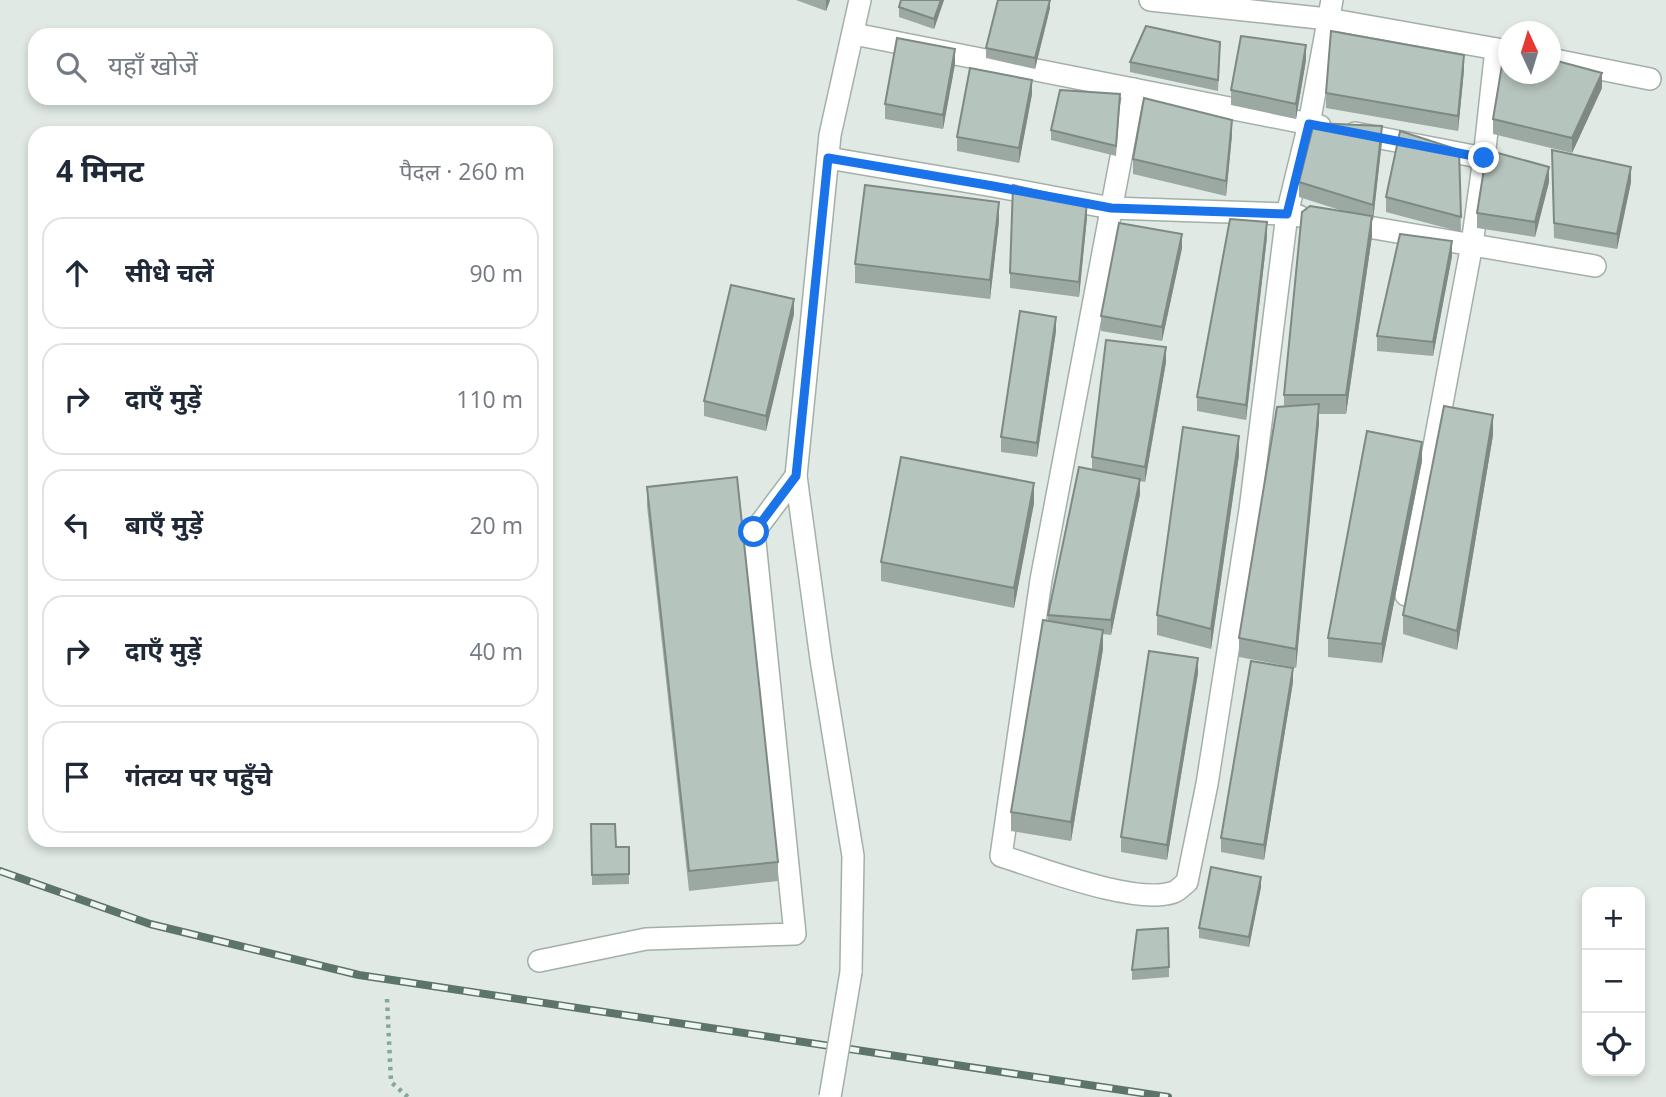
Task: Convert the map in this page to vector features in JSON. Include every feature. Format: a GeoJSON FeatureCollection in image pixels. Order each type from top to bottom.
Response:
{"type":"FeatureCollection","features":[{"type":"Feature","properties":{"kind":"street"},"geometry":{"type":"LineString","coordinates":[[830,1097],[851,972],[853,856],[821,659],[796,476],[830,135],[860,0]]}},
{"type":"Feature","properties":{"kind":"street"},"geometry":{"type":"LineString","coordinates":[[1150,0],[1330,9],[1498,49]]}},
{"type":"Feature","properties":{"kind":"street"},"geometry":{"type":"LineString","coordinates":[[1134,89],[1041,580],[1001,856],[1094,886],[1151,896],[1176,892],[1186,882],[1207,784],[1251,510],[1287,214],[1309,124],[1330,9]]}},
{"type":"Feature","properties":{"kind":"street"},"geometry":{"type":"LineString","coordinates":[[854,34],[1484,158]]}},
{"type":"Feature","properties":{"kind":"street"},"geometry":{"type":"LineString","coordinates":[[1561,62],[1650,79]]}},
{"type":"Feature","properties":{"kind":"street"},"geometry":{"type":"LineString","coordinates":[[1406,595],[1472,244],[1498,74]]}},
{"type":"Feature","properties":{"kind":"street"},"geometry":{"type":"LineString","coordinates":[[828,158],[1111,208],[1287,214],[1595,266]]}},
{"type":"Feature","properties":{"kind":"street"},"geometry":{"type":"LineString","coordinates":[[539,961],[646,939],[795,934],[754,532],[796,476]]}},
{"type":"Feature","properties":{"kind":"path"},"geometry":{"type":"LineString","coordinates":[[387,999],[390,1082],[408,1097]]}},
{"type":"Feature","properties":{"kind":"building"},"geometry":{"type":"Polygon","coordinates":[[[901,0],[941,0],[934,19],[899,7],[901,0]]]}},
{"type":"Feature","properties":{"kind":"building"},"geometry":{"type":"Polygon","coordinates":[[[998,0],[1050,0],[1035,58],[986,48],[998,0]]]}},
{"type":"Feature","properties":{"kind":"building"},"geometry":{"type":"Polygon","coordinates":[[[1146,26],[1220,42],[1218,80],[1130,62],[1146,26]]]}},
{"type":"Feature","properties":{"kind":"building"},"geometry":{"type":"Polygon","coordinates":[[[1331,31],[1464,55],[1458,116],[1326,93],[1331,31]]]}},
{"type":"Feature","properties":{"kind":"building"},"geometry":{"type":"Polygon","coordinates":[[[1241,36],[1306,45],[1296,104],[1231,90],[1241,36]]]}},
{"type":"Feature","properties":{"kind":"building"},"geometry":{"type":"Polygon","coordinates":[[[897,38],[955,49],[943,115],[885,104],[897,38]]]}},
{"type":"Feature","properties":{"kind":"building"},"geometry":{"type":"Polygon","coordinates":[[[1561,62],[1602,73],[1572,138],[1493,119],[1499,84],[1561,84],[1561,62]]]}},
{"type":"Feature","properties":{"kind":"building"},"geometry":{"type":"Polygon","coordinates":[[[970,68],[1032,80],[1019,148],[957,137],[970,68]]]}},
{"type":"Feature","properties":{"kind":"building"},"geometry":{"type":"Polygon","coordinates":[[[1060,90],[1120,94],[1116,146],[1051,130],[1060,90]]]}},
{"type":"Feature","properties":{"kind":"building"},"geometry":{"type":"Polygon","coordinates":[[[1144,98],[1232,120],[1226,181],[1133,159],[1144,98]]]}},
{"type":"Feature","properties":{"kind":"building"},"geometry":{"type":"Polygon","coordinates":[[[1314,123],[1382,126],[1373,205],[1299,182],[1314,123]]]}},
{"type":"Feature","properties":{"kind":"building"},"geometry":{"type":"Polygon","coordinates":[[[1400,131],[1459,150],[1461,217],[1386,197],[1400,131]]]}},
{"type":"Feature","properties":{"kind":"building"},"geometry":{"type":"Polygon","coordinates":[[[1487,150],[1549,167],[1535,222],[1477,213],[1487,150]]]}},
{"type":"Feature","properties":{"kind":"building"},"geometry":{"type":"Polygon","coordinates":[[[1552,150],[1631,167],[1617,234],[1554,223],[1552,150]]]}},
{"type":"Feature","properties":{"kind":"building"},"geometry":{"type":"Polygon","coordinates":[[[865,185],[999,202],[990,280],[855,264],[865,185]]]}},
{"type":"Feature","properties":{"kind":"building"},"geometry":{"type":"Polygon","coordinates":[[[1013,185],[1087,202],[1079,282],[1010,273],[1013,185]]]}},
{"type":"Feature","properties":{"kind":"building"},"geometry":{"type":"Polygon","coordinates":[[[1310,206],[1372,216],[1346,395],[1284,395],[1302,212],[1310,206]]]}},
{"type":"Feature","properties":{"kind":"building"},"geometry":{"type":"Polygon","coordinates":[[[1230,219],[1267,222],[1246,405],[1197,397],[1230,219]]]}},
{"type":"Feature","properties":{"kind":"building"},"geometry":{"type":"Polygon","coordinates":[[[1119,223],[1182,234],[1162,327],[1101,316],[1119,223]]]}},
{"type":"Feature","properties":{"kind":"building"},"geometry":{"type":"Polygon","coordinates":[[[1400,234],[1452,241],[1433,342],[1377,336],[1400,234]]]}},
{"type":"Feature","properties":{"kind":"building"},"geometry":{"type":"Polygon","coordinates":[[[731,285],[794,299],[766,416],[704,401],[731,285]]]}},
{"type":"Feature","properties":{"kind":"building"},"geometry":{"type":"Polygon","coordinates":[[[1020,311],[1056,317],[1037,443],[1001,437],[1020,311]]]}},
{"type":"Feature","properties":{"kind":"building"},"geometry":{"type":"Polygon","coordinates":[[[1106,340],[1166,347],[1145,467],[1092,457],[1106,340]]]}},
{"type":"Feature","properties":{"kind":"building"},"geometry":{"type":"Polygon","coordinates":[[[1319,404],[1296,649],[1239,638],[1277,407],[1319,404]]]}},
{"type":"Feature","properties":{"kind":"building"},"geometry":{"type":"Polygon","coordinates":[[[1444,406],[1493,415],[1457,631],[1403,615],[1444,406]]]}},
{"type":"Feature","properties":{"kind":"building"},"geometry":{"type":"Polygon","coordinates":[[[1183,427],[1239,436],[1211,629],[1157,615],[1183,427]]]}},
{"type":"Feature","properties":{"kind":"building"},"geometry":{"type":"Polygon","coordinates":[[[1367,431],[1422,442],[1382,644],[1328,638],[1367,431]]]}},
{"type":"Feature","properties":{"kind":"building"},"geometry":{"type":"Polygon","coordinates":[[[901,457],[1034,483],[1014,588],[881,562],[901,457]]]}},
{"type":"Feature","properties":{"kind":"building"},"geometry":{"type":"Polygon","coordinates":[[[1079,467],[1140,479],[1111,620],[1048,615],[1079,467]]]}},
{"type":"Feature","properties":{"kind":"building"},"geometry":{"type":"Polygon","coordinates":[[[737,477],[778,862],[689,871],[647,487],[737,477]]]}},
{"type":"Feature","properties":{"kind":"building"},"geometry":{"type":"Polygon","coordinates":[[[1043,620],[1103,630],[1071,822],[1011,812],[1043,620]]]}},
{"type":"Feature","properties":{"kind":"building"},"geometry":{"type":"Polygon","coordinates":[[[1149,651],[1198,658],[1167,845],[1121,837],[1149,651]]]}},
{"type":"Feature","properties":{"kind":"building"},"geometry":{"type":"Polygon","coordinates":[[[1251,661],[1293,668],[1264,845],[1221,838],[1251,661]]]}},
{"type":"Feature","properties":{"kind":"building"},"geometry":{"type":"Polygon","coordinates":[[[591,824],[615,824],[616,847],[629,847],[629,874],[592,875],[591,824]]]}},
{"type":"Feature","properties":{"kind":"building"},"geometry":{"type":"Polygon","coordinates":[[[1211,867],[1261,877],[1249,937],[1199,928],[1211,867]]]}},
{"type":"Feature","properties":{"kind":"building"},"geometry":{"type":"Polygon","coordinates":[[[1168,928],[1169,967],[1132,970],[1137,930],[1168,928]]]}},
{"type":"Feature","properties":{"kind":"railway"},"geometry":{"type":"LineString","coordinates":[[0,871],[150,924],[359,975],[1168,1097]]}},
{"type":"Feature","properties":{"kind":"route"},"geometry":{"type":"LineString","coordinates":[[754,532],[796,476],[828,158],[1111,208],[1287,214],[1309,124],[1484,158]]}}]}
